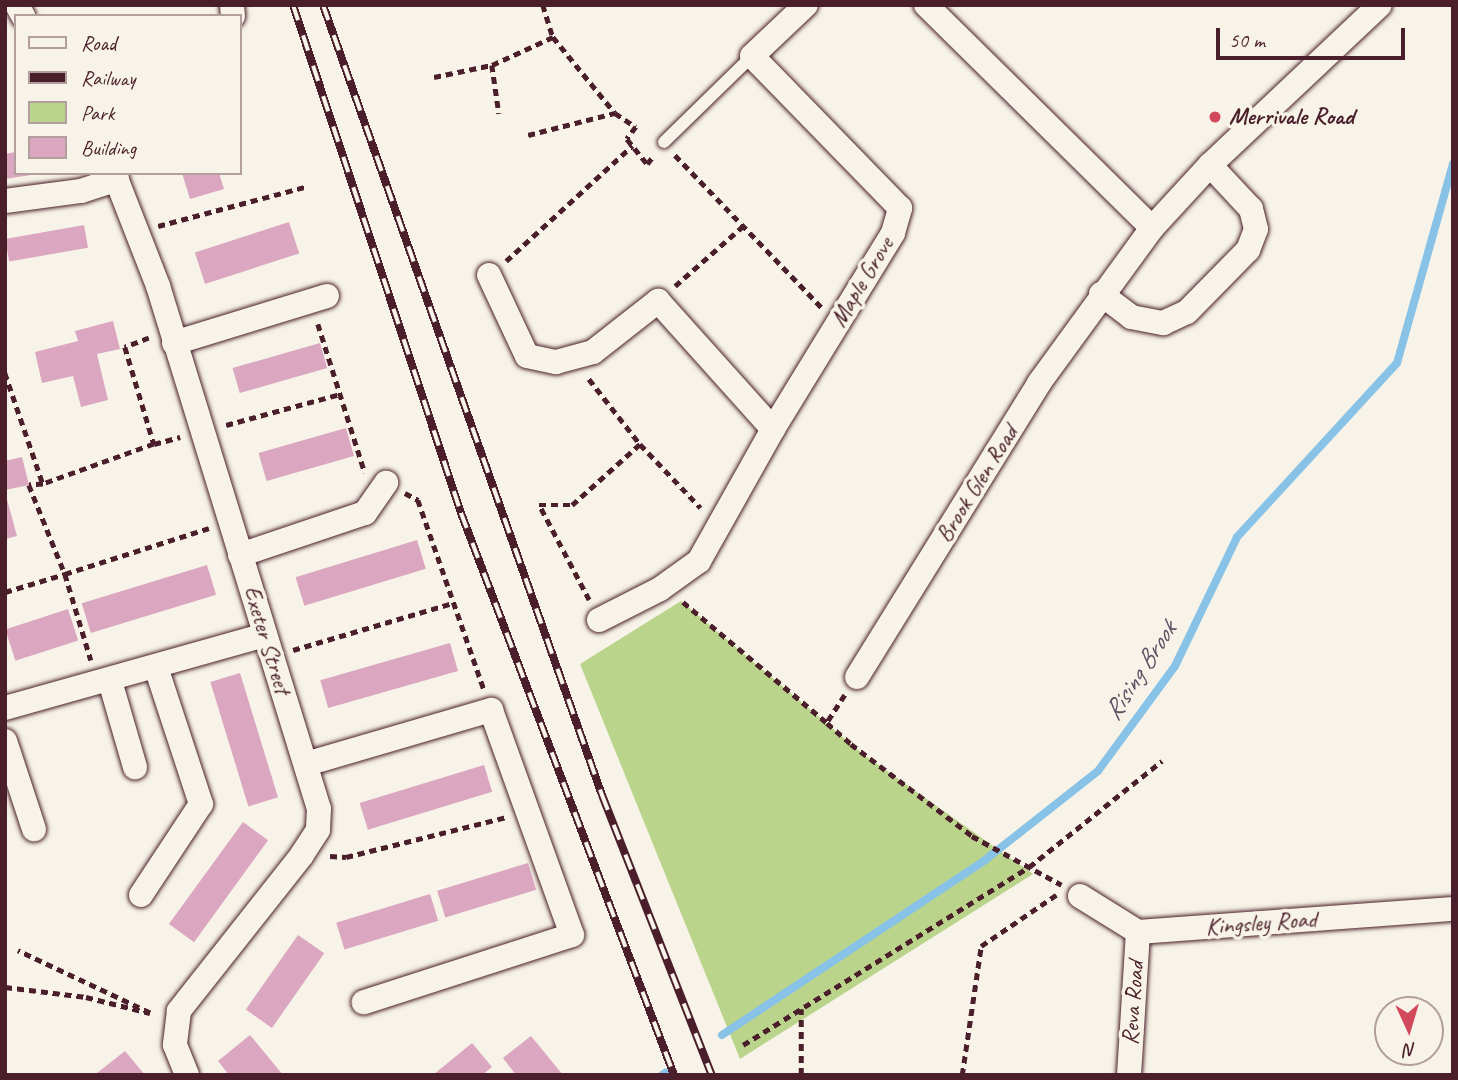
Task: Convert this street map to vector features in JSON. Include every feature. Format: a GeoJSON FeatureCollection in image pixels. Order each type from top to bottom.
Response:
{"type":"FeatureCollection","features":[{"type":"Feature","properties":{"kind":"street"},"geometry":{"type":"LineString","coordinates":[[752,57],[806,5]]}},
{"type":"Feature","properties":{"kind":"street"},"geometry":{"type":"LineString","coordinates":[[926,5],[1152,228]]}},
{"type":"Feature","properties":{"kind":"street","name":"Brook Glen Road"},"geometry":{"type":"LineString","coordinates":[[857,677],[1039,383],[1101,294],[1152,228],[1209,165],[1380,5]]}},
{"type":"Feature","properties":{"kind":"street","name":"Maple Grove"},"geometry":{"type":"LineString","coordinates":[[599,620],[660,589],[699,561],[773,429],[893,233],[900,208],[752,57]]}},
{"type":"Feature","properties":{"kind":"street"},"geometry":{"type":"LineString","coordinates":[[1101,294],[1131,317],[1163,323],[1187,312],[1248,250],[1256,229],[1251,209],[1209,165]]}},
{"type":"Feature","properties":{"kind":"street"},"geometry":{"type":"LineString","coordinates":[[5,201],[81,191],[116,176]]}},
{"type":"Feature","properties":{"kind":"street","name":"Exeter Street"},"geometry":{"type":"LineString","coordinates":[[116,176],[172,337],[319,809],[318,830],[302,855],[179,1011],[176,1045],[187,1075]]}},
{"type":"Feature","properties":{"kind":"street"},"geometry":{"type":"LineString","coordinates":[[489,275],[527,356],[573,360],[593,352],[658,301],[773,429]]}},
{"type":"Feature","properties":{"kind":"street"},"geometry":{"type":"LineString","coordinates":[[172,337],[319,299]]}},
{"type":"Feature","properties":{"kind":"street"},"geometry":{"type":"LineString","coordinates":[[240,555],[365,513],[380,492]]}},
{"type":"Feature","properties":{"kind":"street"},"geometry":{"type":"LineString","coordinates":[[5,708],[156,667],[268,645]]}},
{"type":"Feature","properties":{"kind":"street"},"geometry":{"type":"LineString","coordinates":[[141,895],[201,804],[156,667]]}},
{"type":"Feature","properties":{"kind":"street"},"geometry":{"type":"LineString","coordinates":[[104,683],[135,766]]}},
{"type":"Feature","properties":{"kind":"street"},"geometry":{"type":"LineString","coordinates":[[306,764],[491,710],[572,935],[364,1002]]}},
{"type":"Feature","properties":{"kind":"street"},"geometry":{"type":"LineString","coordinates":[[5,741],[34,829]]}},
{"type":"Feature","properties":{"kind":"street"},"geometry":{"type":"LineString","coordinates":[[1074,892],[1138,932]]}},
{"type":"Feature","properties":{"kind":"street","name":"Kingsley Road"},"geometry":{"type":"LineString","coordinates":[[1138,932],[1453,909]]}},
{"type":"Feature","properties":{"kind":"street","name":"Reva Road"},"geometry":{"type":"LineString","coordinates":[[1129,1075],[1138,932]]}},
{"type":"Feature","properties":{"kind":"lane"},"geometry":{"type":"LineString","coordinates":[[664,142],[752,57]]}},
{"type":"Feature","properties":{"kind":"path"},"geometry":{"type":"LineString","coordinates":[[544,5],[552,37],[615,113],[636,127],[627,139],[647,164],[664,142],[837,323]]}},
{"type":"Feature","properties":{"kind":"path"},"geometry":{"type":"LineString","coordinates":[[435,77],[492,65],[552,37]]}},
{"type":"Feature","properties":{"kind":"path"},"geometry":{"type":"LineString","coordinates":[[492,65],[499,113]]}},
{"type":"Feature","properties":{"kind":"path"},"geometry":{"type":"LineString","coordinates":[[528,135],[615,113]]}},
{"type":"Feature","properties":{"kind":"path"},"geometry":{"type":"LineString","coordinates":[[489,275],[632,146]]}},
{"type":"Feature","properties":{"kind":"path"},"geometry":{"type":"LineString","coordinates":[[137,232],[308,186]]}},
{"type":"Feature","properties":{"kind":"path"},"geometry":{"type":"LineString","coordinates":[[658,301],[743,227]]}},
{"type":"Feature","properties":{"kind":"path"},"geometry":{"type":"LineString","coordinates":[[319,299],[340,394],[380,492],[418,500],[491,710]]}},
{"type":"Feature","properties":{"kind":"path"},"geometry":{"type":"LineString","coordinates":[[104,683],[65,574],[29,485],[43,484],[154,444],[125,347],[172,337]]}},
{"type":"Feature","properties":{"kind":"path"},"geometry":{"type":"LineString","coordinates":[[573,360],[640,444],[718,528]]}},
{"type":"Feature","properties":{"kind":"path"},"geometry":{"type":"LineString","coordinates":[[5,373],[43,484]]}},
{"type":"Feature","properties":{"kind":"path"},"geometry":{"type":"LineString","coordinates":[[202,432],[340,394]]}},
{"type":"Feature","properties":{"kind":"path"},"geometry":{"type":"LineString","coordinates":[[599,620],[539,505],[572,505],[640,444]]}},
{"type":"Feature","properties":{"kind":"path"},"geometry":{"type":"LineString","coordinates":[[5,592],[230,521]]}},
{"type":"Feature","properties":{"kind":"path"},"geometry":{"type":"LineString","coordinates":[[660,589],[681,601],[827,723],[972,836],[1074,892]]}},
{"type":"Feature","properties":{"kind":"path"},"geometry":{"type":"LineString","coordinates":[[268,645],[453,603]]}},
{"type":"Feature","properties":{"kind":"path"},"geometry":{"type":"LineString","coordinates":[[827,723],[857,677]]}},
{"type":"Feature","properties":{"kind":"path"},"geometry":{"type":"LineString","coordinates":[[743,1045],[1029,867],[1162,761]]}},
{"type":"Feature","properties":{"kind":"path"},"geometry":{"type":"LineString","coordinates":[[302,855],[346,857],[527,812]]}},
{"type":"Feature","properties":{"kind":"path"},"geometry":{"type":"LineString","coordinates":[[962,1075],[981,946],[1074,892]]}},
{"type":"Feature","properties":{"kind":"path"},"geometry":{"type":"LineString","coordinates":[[5,987],[86,997],[150,1013],[18,951]]}},
{"type":"Feature","properties":{"kind":"path"},"geometry":{"type":"LineString","coordinates":[[801,1009],[801,1075]]}},
{"type":"Feature","properties":{"kind":"green space"},"geometry":{"type":"Polygon","coordinates":[[[681,601],[863,754],[1033,874],[740,1059],[580,664],[681,601]]]}},
{"type":"Feature","properties":{"kind":"building"},"geometry":{"type":"Polygon","coordinates":[[[14,152],[14,175],[31,175],[5,179],[5,154],[14,152]]]}},
{"type":"Feature","properties":{"kind":"building"},"geometry":{"type":"Polygon","coordinates":[[[183,175],[220,175],[224,189],[190,199],[183,175]]]}},
{"type":"Feature","properties":{"kind":"building"},"geometry":{"type":"Polygon","coordinates":[[[289,222],[299,253],[205,284],[195,253],[289,222]]]}},
{"type":"Feature","properties":{"kind":"building"},"geometry":{"type":"Polygon","coordinates":[[[84,225],[88,248],[9,262],[5,239],[84,225]]]}},
{"type":"Feature","properties":{"kind":"building"},"geometry":{"type":"Polygon","coordinates":[[[113,321],[120,349],[97,354],[108,400],[81,407],[73,376],[42,383],[35,352],[78,341],[75,331],[113,321]]]}},
{"type":"Feature","properties":{"kind":"building"},"geometry":{"type":"Polygon","coordinates":[[[320,343],[327,368],[240,393],[233,368],[320,343]]]}},
{"type":"Feature","properties":{"kind":"building"},"geometry":{"type":"Polygon","coordinates":[[[346,428],[354,456],[267,481],[259,453],[346,428]]]}},
{"type":"Feature","properties":{"kind":"building"},"geometry":{"type":"Polygon","coordinates":[[[22,457],[29,485],[5,490],[5,461],[22,457]]]}},
{"type":"Feature","properties":{"kind":"building"},"geometry":{"type":"Polygon","coordinates":[[[5,492],[17,536],[5,539],[5,492]]]}},
{"type":"Feature","properties":{"kind":"building"},"geometry":{"type":"Polygon","coordinates":[[[417,540],[426,569],[304,606],[296,577],[417,540]]]}},
{"type":"Feature","properties":{"kind":"building"},"geometry":{"type":"Polygon","coordinates":[[[207,565],[216,595],[91,633],[82,603],[207,565]]]}},
{"type":"Feature","properties":{"kind":"building"},"geometry":{"type":"Polygon","coordinates":[[[68,609],[78,640],[15,661],[5,629],[68,609]]]}},
{"type":"Feature","properties":{"kind":"building"},"geometry":{"type":"Polygon","coordinates":[[[450,643],[458,671],[328,708],[320,680],[450,643]]]}},
{"type":"Feature","properties":{"kind":"building"},"geometry":{"type":"Polygon","coordinates":[[[240,673],[278,797],[248,806],[210,682],[240,673]]]}},
{"type":"Feature","properties":{"kind":"building"},"geometry":{"type":"Polygon","coordinates":[[[484,765],[492,792],[368,830],[360,803],[484,765]]]}},
{"type":"Feature","properties":{"kind":"building"},"geometry":{"type":"Polygon","coordinates":[[[243,822],[268,840],[194,942],[169,924],[243,822]]]}},
{"type":"Feature","properties":{"kind":"building"},"geometry":{"type":"Polygon","coordinates":[[[528,863],[536,890],[445,918],[437,891],[528,863]]]}},
{"type":"Feature","properties":{"kind":"building"},"geometry":{"type":"Polygon","coordinates":[[[430,894],[438,921],[344,949],[336,923],[430,894]]]}},
{"type":"Feature","properties":{"kind":"building"},"geometry":{"type":"Polygon","coordinates":[[[298,935],[324,953],[272,1028],[246,1010],[298,935]]]}},
{"type":"Feature","properties":{"kind":"building"},"geometry":{"type":"Polygon","coordinates":[[[250,1035],[283,1075],[229,1075],[218,1061],[250,1035]]]}},
{"type":"Feature","properties":{"kind":"building"},"geometry":{"type":"Polygon","coordinates":[[[531,1036],[563,1075],[516,1075],[503,1058],[531,1036]]]}},
{"type":"Feature","properties":{"kind":"building"},"geometry":{"type":"Polygon","coordinates":[[[472,1043],[492,1067],[482,1075],[433,1075],[472,1043]]]}},
{"type":"Feature","properties":{"kind":"building"},"geometry":{"type":"Polygon","coordinates":[[[125,1051],[145,1075],[98,1075],[97,1073],[125,1051]]]}},
{"type":"Feature","properties":{"kind":"waterway","name":"Rising Brook"},"geometry":{"type":"LineString","coordinates":[[722,1035],[985,860],[1098,771],[1175,666],[1237,537],[1397,363],[1453,164]]}},
{"type":"Feature","properties":{"kind":"railway"},"geometry":{"type":"LineString","coordinates":[[293,5],[461,513],[674,1075]]}},
{"type":"Feature","properties":{"kind":"railway"},"geometry":{"type":"LineString","coordinates":[[323,5],[602,795],[712,1075]]}},
{"type":"Feature","properties":{"kind":"place","name":"Merrivale Road"},"geometry":{"type":"Point","coordinates":[1215,117]}}]}
